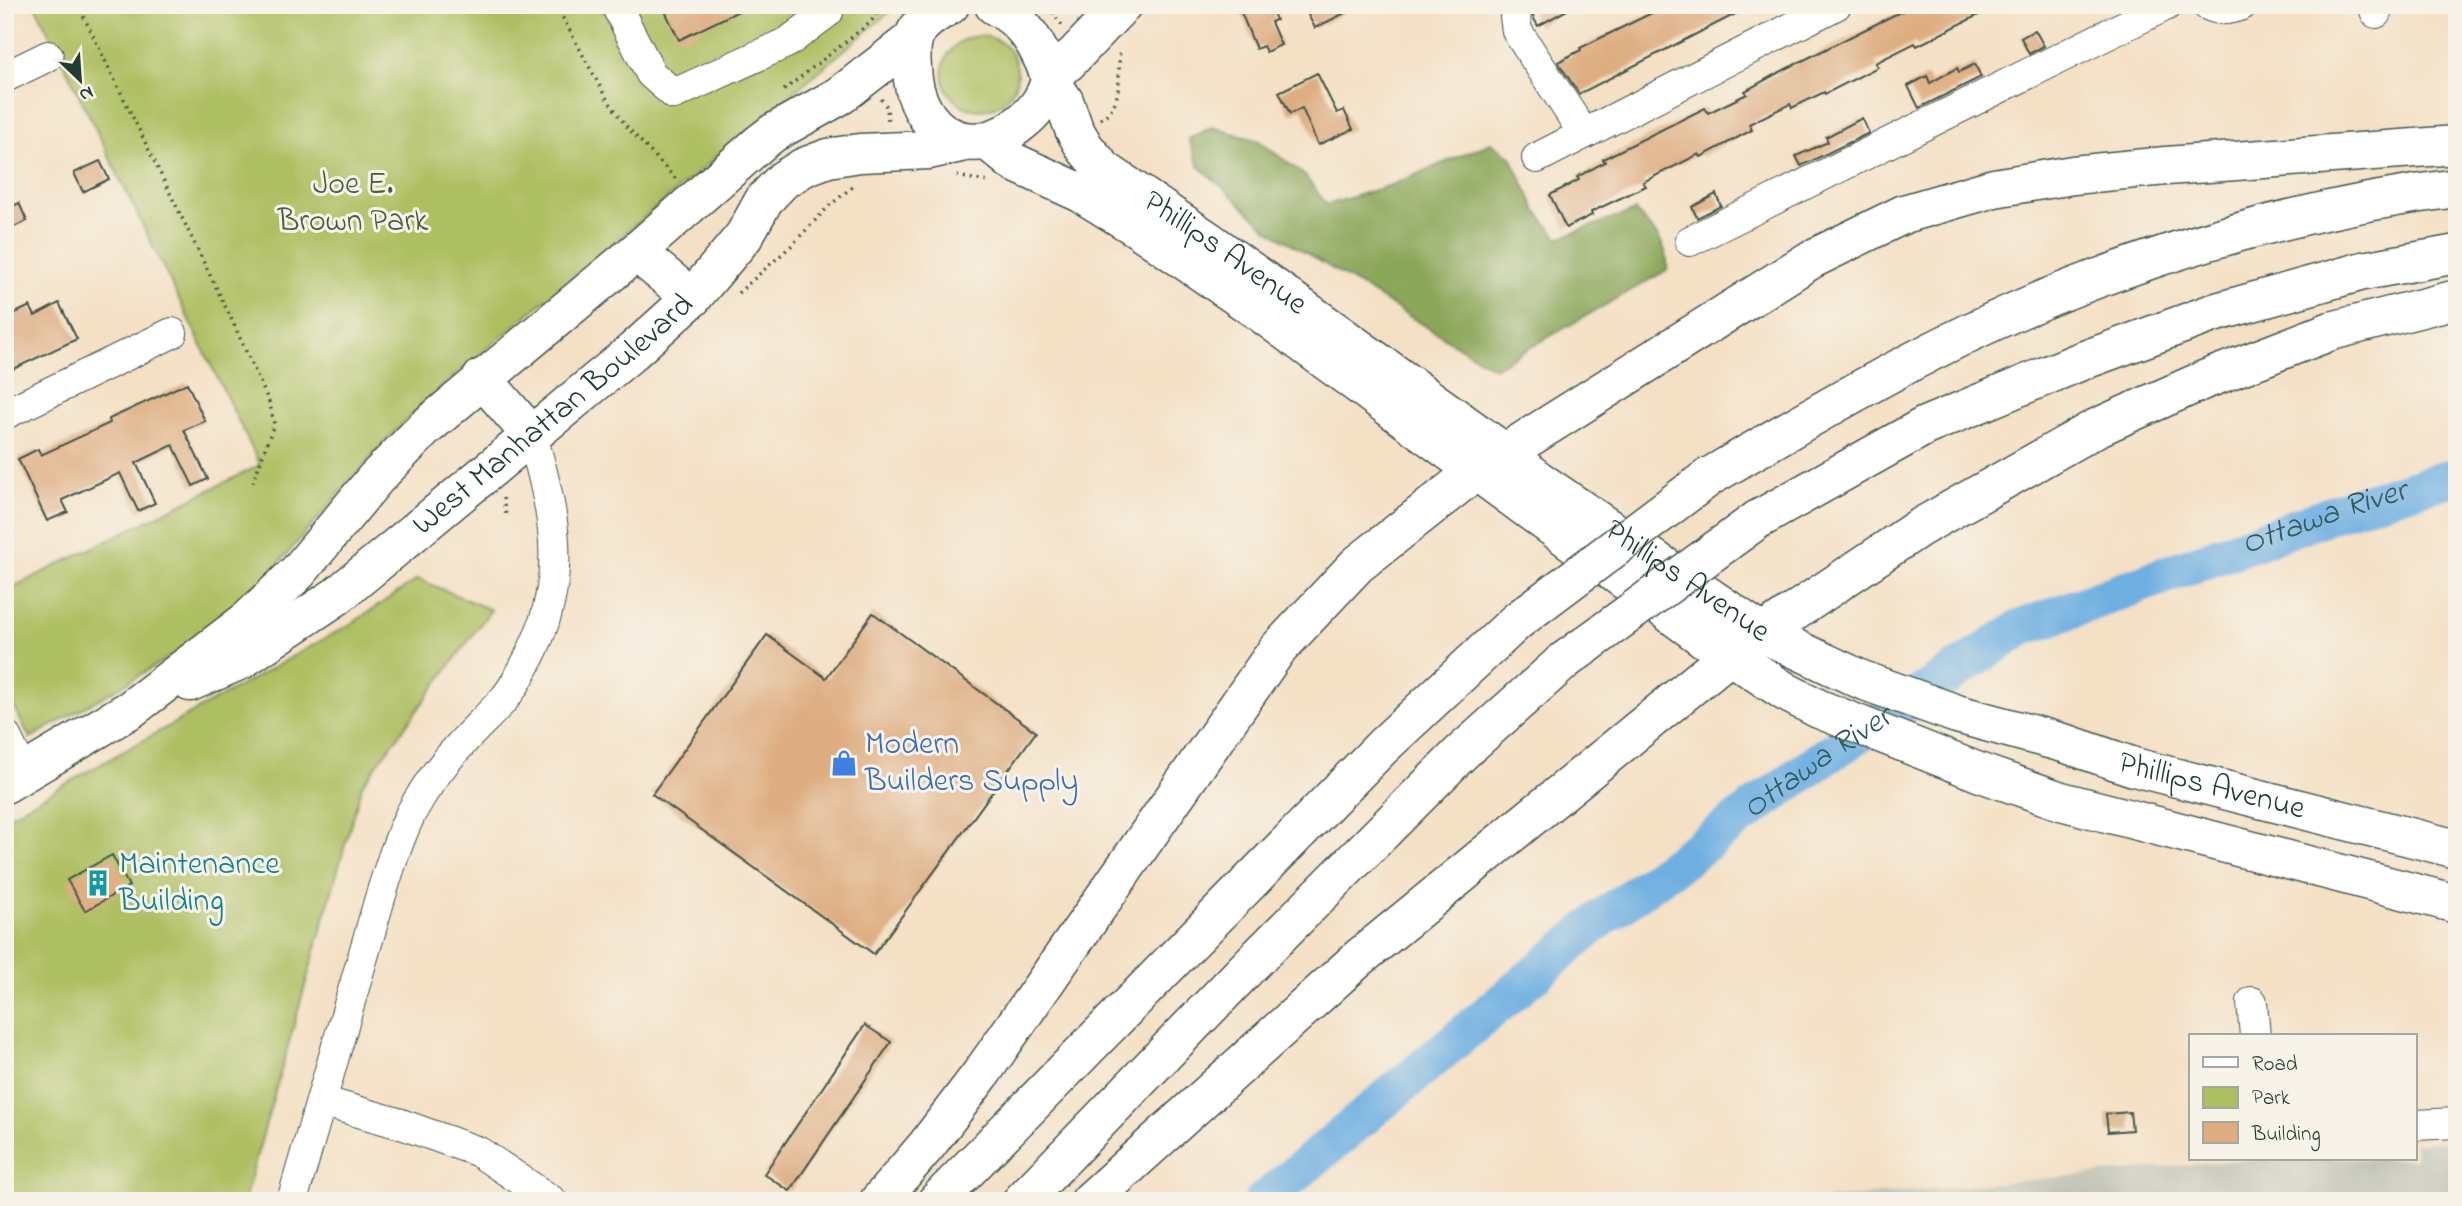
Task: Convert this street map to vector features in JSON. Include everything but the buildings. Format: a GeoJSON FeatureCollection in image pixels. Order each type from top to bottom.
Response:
{"type":"FeatureCollection","features":[{"type":"Feature","properties":{"kind":"main road","name":"West Manhattan Boulevard"},"geometry":{"type":"LineString","coordinates":[[15,779],[131,709],[225,638],[272,598],[325,542],[401,450],[482,378],[636,252],[767,138],[841,95],[864,77],[912,26],[922,24],[950,5]]}},
{"type":"Feature","properties":{"kind":"main road","name":"Phillips Avenue"},"geometry":{"type":"LineString","coordinates":[[994,5],[1021,24],[1034,39],[1050,79],[1064,101],[1084,148],[1104,170],[1206,239],[1490,462],[1716,646],[1786,692],[1819,709],[1942,758],[2061,801],[2457,904]]}},
{"type":"Feature","properties":{"kind":"main road"},"geometry":{"type":"LineString","coordinates":[[1050,79],[1068,62],[1122,22]]}},
{"type":"Feature","properties":{"kind":"main road"},"geometry":{"type":"LineString","coordinates":[[912,26],[912,78],[916,99],[926,117],[968,154],[1013,162],[1081,193],[1490,462]]}},
{"type":"Feature","properties":{"kind":"main road","name":"West Manhattan Boulevard"},"geometry":{"type":"LineString","coordinates":[[131,709],[241,660],[303,621],[386,557],[536,449],[632,352],[692,298],[744,236],[764,200],[783,180],[804,167],[828,158],[929,150],[968,154],[1012,131],[1030,116],[1042,100],[1050,79]]}},
{"type":"Feature","properties":{"kind":"main road"},"geometry":{"type":"LineString","coordinates":[[879,1201],[927,1145],[981,1074],[1277,650],[1357,565],[1490,462],[1812,260],[1904,214],[1994,188],[2073,175],[2457,145]]}},
{"type":"Feature","properties":{"kind":"main road"},"geometry":{"type":"LineString","coordinates":[[937,1201],[1383,746],[1517,621],[1709,477],[1809,418],[1943,346],[2062,292],[2302,214],[2457,188]]}},
{"type":"Feature","properties":{"kind":"main road"},"geometry":{"type":"LineString","coordinates":[[636,252],[692,298]]}},
{"type":"Feature","properties":{"kind":"main road"},"geometry":{"type":"LineString","coordinates":[[1022,1201],[1251,964],[1461,753],[1564,661],[1757,520],[1925,426],[2079,362],[2213,313],[2363,271],[2457,254]]}},
{"type":"Feature","properties":{"kind":"main road"},"geometry":{"type":"LineString","coordinates":[[1090,1201],[1359,958],[1716,646],[1762,633],[1919,528],[2096,428],[2204,380],[2331,331],[2457,299]]}},
{"type":"Feature","properties":{"kind":"main road"},"geometry":{"type":"LineString","coordinates":[[482,378],[536,449]]}},
{"type":"Feature","properties":{"kind":"main road","name":"Phillips Avenue"},"geometry":{"type":"LineString","coordinates":[[1490,462],[1538,480],[1762,633],[1896,694],[1990,724],[2067,744],[2134,767],[2457,849]]}},
{"type":"Feature","properties":{"kind":"street"},"geometry":{"type":"LineString","coordinates":[[616,5],[651,74],[674,94],[788,42],[828,12],[829,5]]}},
{"type":"Feature","properties":{"kind":"street"},"geometry":{"type":"LineString","coordinates":[[1518,5],[1515,17],[1517,31],[1584,134]]}},
{"type":"Feature","properties":{"kind":"street"},"geometry":{"type":"LineString","coordinates":[[1537,158],[1836,5]]}},
{"type":"Feature","properties":{"kind":"street"},"geometry":{"type":"LineString","coordinates":[[1690,241],[2167,5]]}},
{"type":"Feature","properties":{"kind":"street"},"geometry":{"type":"LineString","coordinates":[[2208,6],[2230,10],[2242,5]]}},
{"type":"Feature","properties":{"kind":"street"},"geometry":{"type":"LineString","coordinates":[[5,77],[48,56]]}},
{"type":"Feature","properties":{"kind":"street"},"geometry":{"type":"LineString","coordinates":[[8,407],[172,333]]}},
{"type":"Feature","properties":{"kind":"street"},"geometry":{"type":"LineString","coordinates":[[292,1201],[388,872],[411,813],[434,777],[459,746],[506,696],[524,668],[548,613],[554,581],[554,527],[536,449]]}},
{"type":"Feature","properties":{"kind":"street"},"geometry":{"type":"LineString","coordinates":[[5,735],[15,779]]}},
{"type":"Feature","properties":{"kind":"street"},"geometry":{"type":"LineString","coordinates":[[2252,1002],[2255,1034]]}},
{"type":"Feature","properties":{"kind":"street"},"geometry":{"type":"LineString","coordinates":[[321,1101],[401,1124],[479,1152],[552,1201]]}},
{"type":"Feature","properties":{"kind":"street"},"geometry":{"type":"LineString","coordinates":[[2416,1125],[2457,1123]]}},
{"type":"Feature","properties":{"kind":"path"},"geometry":{"type":"LineString","coordinates":[[556,5],[605,96],[627,127],[677,180]]}},
{"type":"Feature","properties":{"kind":"path"},"geometry":{"type":"LineString","coordinates":[[836,47],[871,22],[882,5]]}},
{"type":"Feature","properties":{"kind":"path"},"geometry":{"type":"LineString","coordinates":[[80,6],[270,404],[274,425],[252,485]]}},
{"type":"Feature","properties":{"kind":"path"},"geometry":{"type":"LineString","coordinates":[[1104,118],[1115,104],[1119,93],[1122,22]]}},
{"type":"Feature","properties":{"kind":"path"},"geometry":{"type":"LineString","coordinates":[[864,77],[887,107],[890,152]]}},
{"type":"Feature","properties":{"kind":"path"},"geometry":{"type":"LineString","coordinates":[[968,154],[963,176],[998,184]]}},
{"type":"Feature","properties":{"kind":"path"},"geometry":{"type":"LineString","coordinates":[[731,299],[857,183]]}},
{"type":"Feature","properties":{"kind":"path"},"geometry":{"type":"LineString","coordinates":[[506,516],[502,499],[536,449]]}},
{"type":"Feature","properties":{"kind":"shaded area"},"geometry":{"type":"Polygon","coordinates":[[[2457,1140],[2457,1201],[1804,1201],[2245,1160],[2416,1160],[2416,1144],[2457,1140]]]}},
{"type":"Feature","properties":{"kind":"green space","name":"Joe E. Brown Park"},"geometry":{"type":"Polygon","coordinates":[[[35,5],[898,5],[439,389],[388,438],[267,577],[223,620],[181,650],[30,738],[5,690],[5,591],[260,465],[35,5]]]}},
{"type":"Feature","properties":{"kind":"green space"},"geometry":{"type":"Polygon","coordinates":[[[973,36],[987,36],[1001,42],[1011,52],[1017,73],[1015,87],[1001,104],[987,110],[973,110],[959,104],[949,94],[943,80],[943,66],[949,52],[959,42],[973,36]]]}},
{"type":"Feature","properties":{"kind":"green space"},"geometry":{"type":"Polygon","coordinates":[[[1212,127],[1259,141],[1305,176],[1327,205],[1394,184],[1491,143],[1511,157],[1537,212],[1558,238],[1635,211],[1662,245],[1666,253],[1667,270],[1494,368],[1269,230],[1199,166],[1189,139],[1212,127]]]}},
{"type":"Feature","properties":{"kind":"green space"},"geometry":{"type":"Polygon","coordinates":[[[418,579],[491,610],[362,785],[244,1201],[5,1201],[5,818],[354,622],[418,579]]]}},
{"type":"Feature","properties":{"kind":"waterway","name":"Ottawa River"},"geometry":{"type":"LineString","coordinates":[[1263,1201],[1601,919],[1820,760],[2021,628],[2351,507],[2457,476]]}},
{"type":"Feature","properties":{"kind":"place","name":"Modern Builders Supply"},"geometry":{"type":"Point","coordinates":[844,763]}},
{"type":"Feature","properties":{"kind":"place","name":"Maintenance Building"},"geometry":{"type":"Point","coordinates":[98,883]}}]}
